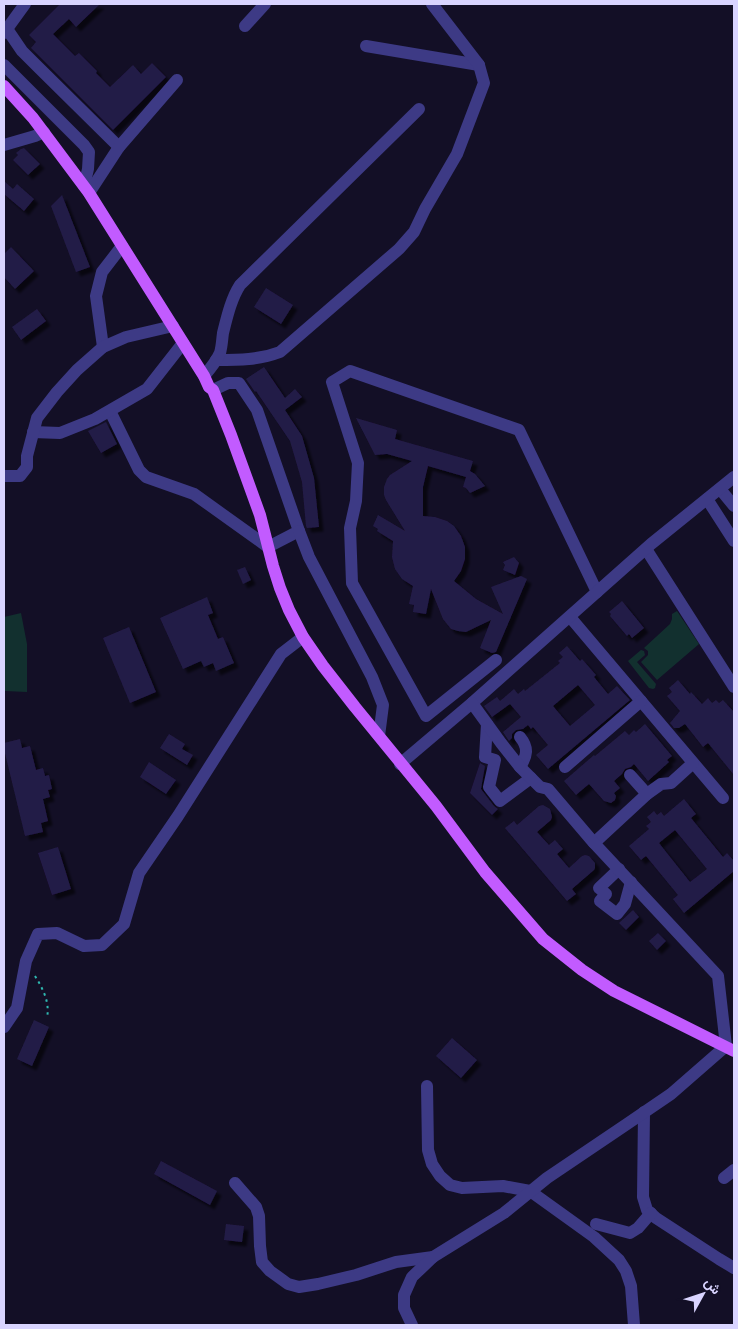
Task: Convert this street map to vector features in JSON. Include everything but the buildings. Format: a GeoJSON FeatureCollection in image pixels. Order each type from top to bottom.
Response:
{"type":"FeatureCollection","features":[{"type":"Feature","properties":{"kind":"main road"},"geometry":{"type":"LineString","coordinates":[[4,86],[33,118],[87,189],[204,376],[209,387],[213,390],[255,500],[280,588],[303,637],[323,666],[400,764],[436,806],[485,872],[543,939],[582,970],[614,991],[730,1049]]}},
{"type":"Feature","properties":{"kind":"street"},"geometry":{"type":"LineString","coordinates":[[25,4],[5,31],[22,51],[119,147]]}},
{"type":"Feature","properties":{"kind":"street"},"geometry":{"type":"LineString","coordinates":[[245,26],[265,4]]}},
{"type":"Feature","properties":{"kind":"street"},"geometry":{"type":"LineString","coordinates":[[216,360],[245,360],[267,357],[280,352],[399,249],[414,232],[457,154],[484,83],[479,65],[432,4]]}},
{"type":"Feature","properties":{"kind":"street"},"geometry":{"type":"LineString","coordinates":[[366,46],[479,65]]}},
{"type":"Feature","properties":{"kind":"street"},"geometry":{"type":"LineString","coordinates":[[4,65],[90,152],[87,189]]}},
{"type":"Feature","properties":{"kind":"street"},"geometry":{"type":"LineString","coordinates":[[87,189],[119,147],[177,80]]}},
{"type":"Feature","properties":{"kind":"street"},"geometry":{"type":"LineString","coordinates":[[204,376],[216,360],[222,344],[234,295],[240,285],[419,109]]}},
{"type":"Feature","properties":{"kind":"street"},"geometry":{"type":"LineString","coordinates":[[4,145],[44,132]]}},
{"type":"Feature","properties":{"kind":"street"},"geometry":{"type":"LineString","coordinates":[[103,347],[96,296],[102,272],[122,246]]}},
{"type":"Feature","properties":{"kind":"street"},"geometry":{"type":"LineString","coordinates":[[4,476],[20,476],[27,467],[27,456],[37,418],[77,370],[103,347],[126,337],[173,326]]}},
{"type":"Feature","properties":{"kind":"street"},"geometry":{"type":"LineString","coordinates":[[33,432],[60,433],[110,411],[148,388],[183,343]]}},
{"type":"Feature","properties":{"kind":"street"},"geometry":{"type":"LineString","coordinates":[[496,660],[426,716],[352,584],[350,528],[356,501],[358,462],[332,382],[350,371],[519,430],[597,592]]}},
{"type":"Feature","properties":{"kind":"street"},"geometry":{"type":"LineString","coordinates":[[213,390],[228,383],[239,383],[257,410],[309,557],[372,677],[383,705],[379,736]]}},
{"type":"Feature","properties":{"kind":"street"},"geometry":{"type":"LineString","coordinates":[[110,411],[139,470],[146,477],[194,494],[268,547],[299,531]]}},
{"type":"Feature","properties":{"kind":"street"},"geometry":{"type":"LineString","coordinates":[[400,764],[472,704],[646,548],[734,476]]}},
{"type":"Feature","properties":{"kind":"street"},"geometry":{"type":"LineString","coordinates":[[720,489],[734,506]]}},
{"type":"Feature","properties":{"kind":"street"},"geometry":{"type":"LineString","coordinates":[[708,499],[734,541]]}},
{"type":"Feature","properties":{"kind":"street"},"geometry":{"type":"LineString","coordinates":[[646,548],[734,687]]}},
{"type":"Feature","properties":{"kind":"street"},"geometry":{"type":"LineString","coordinates":[[570,617],[723,798]]}},
{"type":"Feature","properties":{"kind":"street"},"geometry":{"type":"LineString","coordinates":[[4,1027],[17,1008],[26,961],[38,934],[57,932],[84,946],[102,945],[124,924],[139,873],[282,654],[303,637]]}},
{"type":"Feature","properties":{"kind":"street"},"geometry":{"type":"LineString","coordinates":[[565,767],[641,701]]}},
{"type":"Feature","properties":{"kind":"street"},"geometry":{"type":"LineString","coordinates":[[412,1325],[404,1308],[404,1295],[412,1277],[433,1257],[504,1213],[547,1178],[671,1094],[730,1049],[718,976],[630,882],[597,840],[548,789],[540,787],[520,767],[472,704]]}},
{"type":"Feature","properties":{"kind":"street"},"geometry":{"type":"LineString","coordinates":[[487,724],[485,757],[495,760],[489,787],[500,800],[531,778]]}},
{"type":"Feature","properties":{"kind":"street"},"geometry":{"type":"LineString","coordinates":[[520,737],[526,744],[526,749],[524,760],[520,767]]}},
{"type":"Feature","properties":{"kind":"street"},"geometry":{"type":"LineString","coordinates":[[597,840],[647,794],[661,784],[671,783],[693,763]]}},
{"type":"Feature","properties":{"kind":"street"},"geometry":{"type":"LineString","coordinates":[[630,775],[647,794]]}},
{"type":"Feature","properties":{"kind":"street"},"geometry":{"type":"LineString","coordinates":[[619,869],[599,888],[606,894],[600,901],[617,914],[625,904],[630,882]]}},
{"type":"Feature","properties":{"kind":"street"},"geometry":{"type":"LineString","coordinates":[[426,1086],[428,1150],[432,1164],[440,1176],[450,1185],[462,1188],[503,1186],[530,1191],[594,1237],[618,1260],[626,1271],[631,1286],[634,1325]]}},
{"type":"Feature","properties":{"kind":"street"},"geometry":{"type":"LineString","coordinates":[[644,1112],[643,1197],[645,1205],[650,1213],[734,1268]]}},
{"type":"Feature","properties":{"kind":"street"},"geometry":{"type":"LineString","coordinates":[[235,1183],[256,1207],[259,1216],[262,1262],[270,1271],[288,1284],[299,1287],[318,1284],[396,1262],[433,1257]]}},
{"type":"Feature","properties":{"kind":"street"},"geometry":{"type":"LineString","coordinates":[[596,1224],[630,1233],[638,1228],[650,1213]]}},
{"type":"Feature","properties":{"kind":"path"},"geometry":{"type":"LineString","coordinates":[[26,961],[44,992],[48,1010],[46,1018]]}},
{"type":"Feature","properties":{"kind":"green space"},"geometry":{"type":"Polygon","coordinates":[[[677,611],[699,644],[657,680],[641,662],[648,655],[648,651],[644,648],[670,624],[672,614],[677,611]]]}},
{"type":"Feature","properties":{"kind":"green space"},"geometry":{"type":"Polygon","coordinates":[[[21,613],[27,644],[27,692],[4,692],[4,617],[21,613]]]}},
{"type":"Feature","properties":{"kind":"green space"},"geometry":{"type":"Polygon","coordinates":[[[641,650],[644,651],[645,655],[637,662],[656,684],[653,689],[649,688],[628,661],[641,650]]]}}]}
